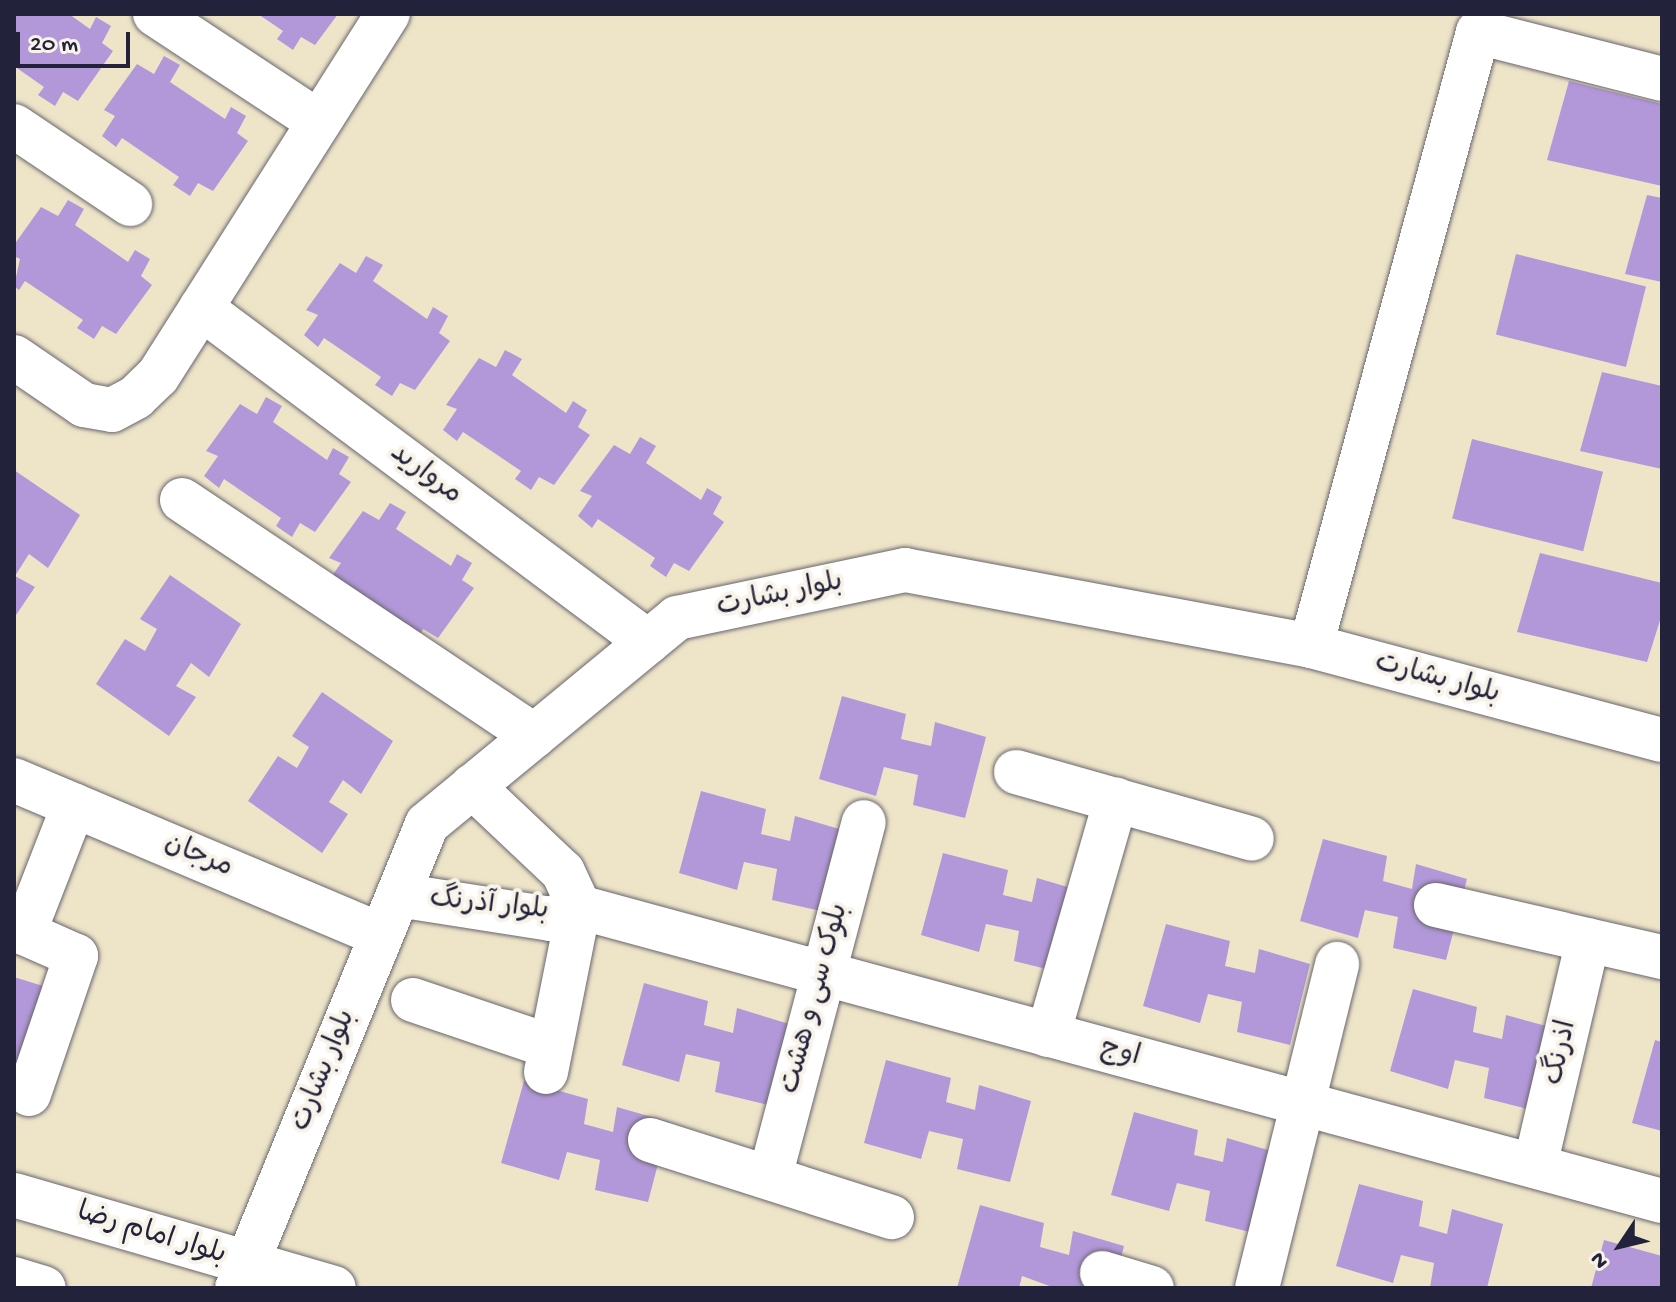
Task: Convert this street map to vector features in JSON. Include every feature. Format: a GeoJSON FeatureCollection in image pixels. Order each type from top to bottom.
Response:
{"type":"FeatureCollection","features":[{"type":"Feature","properties":{"kind":"street"},"geometry":{"type":"LineString","coordinates":[[155,14],[319,122]]}},
{"type":"Feature","properties":{"kind":"street"},"geometry":{"type":"LineString","coordinates":[[14,357],[84,405],[112,410],[158,376],[388,14]]}},
{"type":"Feature","properties":{"kind":"street"},"geometry":{"type":"LineString","coordinates":[[1311,646],[1478,32],[1662,79]]}},
{"type":"Feature","properties":{"kind":"street"},"geometry":{"type":"LineString","coordinates":[[14,126],[130,204]]}},
{"type":"Feature","properties":{"kind":"street","name":"مروارید"},"geometry":{"type":"LineString","coordinates":[[201,308],[648,642]]}},
{"type":"Feature","properties":{"kind":"street"},"geometry":{"type":"LineString","coordinates":[[182,500],[534,736]]}},
{"type":"Feature","properties":{"kind":"street","name":"بلوار بشارت"},"geometry":{"type":"LineString","coordinates":[[241,1276],[427,824],[677,618],[905,570],[1311,646],[1662,740]]}},
{"type":"Feature","properties":{"kind":"street"},"geometry":{"type":"LineString","coordinates":[[1016,772],[1252,839]]}},
{"type":"Feature","properties":{"kind":"street","name":"مرجان"},"geometry":{"type":"LineString","coordinates":[[14,780],[381,935]]}},
{"type":"Feature","properties":{"kind":"street"},"geometry":{"type":"LineString","coordinates":[[413,1000],[547,1059],[579,907],[563,872],[472,786]]}},
{"type":"Feature","properties":{"kind":"street"},"geometry":{"type":"LineString","coordinates":[[1048,1035],[1116,800]]}},
{"type":"Feature","properties":{"kind":"street"},"geometry":{"type":"LineString","coordinates":[[29,1094],[76,956],[24,933],[74,805]]}},
{"type":"Feature","properties":{"kind":"street","name":"بلوک سی و هشت"},"geometry":{"type":"LineString","coordinates":[[770,1177],[820,973],[864,822]]}},
{"type":"Feature","properties":{"kind":"street","name":"بلوار آذرنگ"},"geometry":{"type":"LineString","coordinates":[[398,895],[551,919],[579,907]]}},
{"type":"Feature","properties":{"kind":"street"},"geometry":{"type":"LineString","coordinates":[[1436,905],[1662,957]]}},
{"type":"Feature","properties":{"kind":"street","name":"اوج"},"geometry":{"type":"LineString","coordinates":[[579,907],[1662,1201]]}},
{"type":"Feature","properties":{"kind":"street","name":"اذرنگ"},"geometry":{"type":"LineString","coordinates":[[1535,1166],[1588,940]]}},
{"type":"Feature","properties":{"kind":"street"},"geometry":{"type":"LineString","coordinates":[[1257,1288],[1300,1102],[1337,964]]}},
{"type":"Feature","properties":{"kind":"street"},"geometry":{"type":"LineString","coordinates":[[650,1140],[892,1217]]}},
{"type":"Feature","properties":{"kind":"street","name":"بلوار امام رضا"},"geometry":{"type":"LineString","coordinates":[[14,1195],[241,1276],[334,1288]]}},
{"type":"Feature","properties":{"kind":"street"},"geometry":{"type":"LineString","coordinates":[[1102,1273],[1152,1288]]}},
{"type":"Feature","properties":{"kind":"street"},"geometry":{"type":"LineString","coordinates":[[14,1279],[44,1288]]}},
{"type":"Feature","properties":{"kind":"building"},"geometry":{"type":"Polygon","coordinates":[[[14,14],[69,14],[90,29],[96,17],[111,26],[102,43],[113,51],[78,101],[63,92],[55,106],[38,95],[44,87],[14,66],[14,14]]]}},
{"type":"Feature","properties":{"kind":"building"},"geometry":{"type":"Polygon","coordinates":[[[258,14],[338,14],[315,45],[301,37],[293,50],[277,39],[283,31],[258,14]]]}},
{"type":"Feature","properties":{"kind":"building"},"geometry":{"type":"Polygon","coordinates":[[[164,56],[180,65],[170,82],[225,119],[231,107],[246,116],[237,133],[248,141],[213,191],[198,183],[190,196],[173,185],[179,177],[122,138],[116,147],[102,136],[115,116],[104,110],[137,64],[154,74],[164,56]]]}},
{"type":"Feature","properties":{"kind":"building"},"geometry":{"type":"Polygon","coordinates":[[[1569,81],[1662,104],[1662,186],[1547,160],[1569,81]]]}},
{"type":"Feature","properties":{"kind":"building"},"geometry":{"type":"Polygon","coordinates":[[[1647,195],[1662,198],[1662,282],[1625,274],[1647,195]]]}},
{"type":"Feature","properties":{"kind":"building"},"geometry":{"type":"Polygon","coordinates":[[[68,200],[84,209],[75,225],[128,262],[135,250],[150,259],[141,276],[152,285],[116,334],[102,326],[94,339],[77,328],[83,320],[25,281],[19,290],[14,286],[20,259],[14,256],[14,245],[41,207],[58,216],[68,200]]]}},
{"type":"Feature","properties":{"kind":"building"},"geometry":{"type":"Polygon","coordinates":[[[1516,254],[1646,286],[1626,367],[1496,335],[1516,254]]]}},
{"type":"Feature","properties":{"kind":"building"},"geometry":{"type":"Polygon","coordinates":[[[366,256],[383,265],[373,281],[427,319],[433,307],[448,316],[439,333],[450,341],[415,390],[400,383],[392,396],[375,385],[381,377],[324,338],[318,347],[304,335],[318,315],[306,310],[340,263],[356,273],[366,256]]]}},
{"type":"Feature","properties":{"kind":"building"},"geometry":{"type":"Polygon","coordinates":[[[505,350],[522,359],[512,375],[566,413],[573,401],[587,410],[578,427],[590,435],[554,485],[539,477],[531,490],[515,479],[521,471],[463,432],[457,441],[443,430],[457,409],[446,405],[479,358],[496,367],[505,350]]]}},
{"type":"Feature","properties":{"kind":"building"},"geometry":{"type":"Polygon","coordinates":[[[1602,372],[1662,386],[1662,469],[1580,451],[1602,372]]]}},
{"type":"Feature","properties":{"kind":"building"},"geometry":{"type":"Polygon","coordinates":[[[266,397],[282,406],[273,422],[327,460],[333,448],[349,457],[339,474],[351,482],[315,532],[300,523],[292,537],[276,526],[281,518],[224,479],[219,488],[204,476],[218,456],[206,451],[240,404],[257,414],[266,397]]]}},
{"type":"Feature","properties":{"kind":"building"},"geometry":{"type":"Polygon","coordinates":[[[640,437],[656,446],[646,463],[701,500],[707,488],[722,497],[713,514],[724,522],[689,571],[674,563],[666,577],[650,566],[655,558],[598,519],[592,528],[578,516],[592,496],[580,491],[614,445],[630,454],[640,437]]]}},
{"type":"Feature","properties":{"kind":"building"},"geometry":{"type":"Polygon","coordinates":[[[1472,439],[1603,472],[1583,551],[1452,519],[1472,439]]]}},
{"type":"Feature","properties":{"kind":"building"},"geometry":{"type":"Polygon","coordinates":[[[14,470],[80,515],[48,568],[29,554],[15,576],[35,587],[14,618],[14,470]]]}},
{"type":"Feature","properties":{"kind":"building"},"geometry":{"type":"Polygon","coordinates":[[[390,503],[406,512],[396,529],[451,566],[457,554],[472,563],[462,580],[474,588],[438,638],[423,629],[416,643],[327,583],[341,563],[329,558],[363,511],[379,520],[390,503]]]}},
{"type":"Feature","properties":{"kind":"building"},"geometry":{"type":"Polygon","coordinates":[[[1540,553],[1662,583],[1662,614],[1647,662],[1517,632],[1540,553]]]}},
{"type":"Feature","properties":{"kind":"building"},"geometry":{"type":"Polygon","coordinates":[[[170,575],[241,624],[209,677],[191,663],[176,686],[196,697],[169,736],[96,684],[125,639],[145,651],[157,629],[140,619],[170,575]]]}},
{"type":"Feature","properties":{"kind":"building"},"geometry":{"type":"Polygon","coordinates":[[[322,692],[393,741],[361,794],[343,780],[329,802],[348,814],[322,853],[248,801],[278,756],[297,768],[309,747],[292,736],[322,692]]]}},
{"type":"Feature","properties":{"kind":"building"},"geometry":{"type":"Polygon","coordinates":[[[842,696],[906,714],[901,739],[931,746],[935,722],[986,737],[965,818],[913,805],[918,775],[884,767],[876,796],[819,779],[842,696]]]}},
{"type":"Feature","properties":{"kind":"building"},"geometry":{"type":"Polygon","coordinates":[[[701,791],[766,809],[761,834],[790,841],[795,816],[846,831],[825,912],[772,900],[777,869],[744,862],[737,890],[679,873],[701,791]]]}},
{"type":"Feature","properties":{"kind":"building"},"geometry":{"type":"Polygon","coordinates":[[[1323,839],[1387,856],[1383,881],[1412,889],[1416,864],[1467,879],[1446,960],[1393,948],[1398,917],[1365,910],[1358,938],[1300,921],[1323,839]]]}},
{"type":"Feature","properties":{"kind":"building"},"geometry":{"type":"Polygon","coordinates":[[[943,853],[1008,870],[1003,895],[1032,902],[1037,878],[1088,893],[1067,974],[1014,961],[1019,931],[986,924],[979,952],[921,935],[943,853]]]}},
{"type":"Feature","properties":{"kind":"building"},"geometry":{"type":"Polygon","coordinates":[[[1166,924],[1230,941],[1225,966],[1255,973],[1259,949],[1310,964],[1290,1045],[1237,1032],[1242,1002],[1208,994],[1200,1023],[1143,1006],[1166,924]]]}},
{"type":"Feature","properties":{"kind":"building"},"geometry":{"type":"Polygon","coordinates":[[[14,977],[56,990],[23,1113],[14,1111],[14,977]]]}},
{"type":"Feature","properties":{"kind":"building"},"geometry":{"type":"Polygon","coordinates":[[[644,983],[708,1001],[704,1025],[733,1033],[737,1008],[789,1024],[768,1105],[715,1092],[720,1062],[686,1054],[679,1082],[622,1065],[644,983]]]}},
{"type":"Feature","properties":{"kind":"building"},"geometry":{"type":"Polygon","coordinates":[[[1413,989],[1477,1007],[1473,1032],[1502,1039],[1506,1015],[1557,1029],[1536,1111],[1484,1098],[1489,1068],[1455,1060],[1448,1089],[1390,1071],[1413,989]]]}},
{"type":"Feature","properties":{"kind":"building"},"geometry":{"type":"Polygon","coordinates":[[[1655,1040],[1662,1042],[1662,1131],[1632,1123],[1655,1040]]]}},
{"type":"Feature","properties":{"kind":"building"},"geometry":{"type":"Polygon","coordinates":[[[886,1060],[951,1078],[946,1102],[975,1110],[979,1085],[1031,1101],[1010,1182],[957,1169],[963,1139],[929,1131],[921,1159],[864,1143],[886,1060]]]}},
{"type":"Feature","properties":{"kind":"building"},"geometry":{"type":"Polygon","coordinates":[[[524,1081],[588,1099],[584,1124],[613,1132],[617,1107],[669,1122],[648,1202],[595,1190],[600,1160],[567,1152],[559,1180],[501,1163],[524,1081]]]}},
{"type":"Feature","properties":{"kind":"building"},"geometry":{"type":"Polygon","coordinates":[[[1134,1112],[1198,1130],[1194,1155],[1223,1162],[1227,1138],[1278,1153],[1258,1234],[1205,1221],[1210,1191],[1177,1183],[1169,1211],[1111,1195],[1134,1112]]]}},
{"type":"Feature","properties":{"kind":"building"},"geometry":{"type":"Polygon","coordinates":[[[1359,1184],[1423,1201],[1419,1226],[1447,1234],[1452,1209],[1503,1224],[1487,1288],[1430,1288],[1434,1263],[1401,1255],[1393,1283],[1336,1266],[1359,1184]]]}},
{"type":"Feature","properties":{"kind":"building"},"geometry":{"type":"Polygon","coordinates":[[[980,1205],[1044,1223],[1040,1247],[1069,1255],[1073,1231],[1124,1246],[1113,1288],[1055,1288],[1022,1276],[1019,1288],[957,1288],[980,1205]]]}},
{"type":"Feature","properties":{"kind":"building"},"geometry":{"type":"Polygon","coordinates":[[[1604,1240],[1662,1256],[1662,1288],[1591,1288],[1604,1240]]]}}]}
